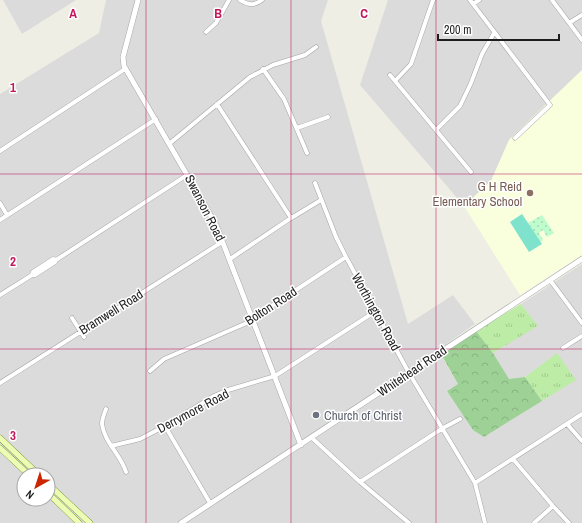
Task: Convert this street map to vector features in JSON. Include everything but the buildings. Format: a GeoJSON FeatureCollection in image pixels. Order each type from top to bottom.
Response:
{"type":"FeatureCollection","features":[{"type":"Feature","properties":{"kind":"main road"},"geometry":{"type":"LineString","coordinates":[[0,438],[31,467]]}},
{"type":"Feature","properties":{"kind":"main road"},"geometry":{"type":"LineString","coordinates":[[0,448],[20,467]]}},
{"type":"Feature","properties":{"kind":"main road"},"geometry":{"type":"LineString","coordinates":[[56,491],[90,523]]}},
{"type":"Feature","properties":{"kind":"main road"},"geometry":{"type":"LineString","coordinates":[[56,501],[79,523]]}},
{"type":"Feature","properties":{"kind":"street"},"geometry":{"type":"LineString","coordinates":[[0,151],[125,69],[123,57],[138,0]]}},
{"type":"Feature","properties":{"kind":"street"},"geometry":{"type":"LineString","coordinates":[[206,32],[216,23],[229,0]]}},
{"type":"Feature","properties":{"kind":"street"},"geometry":{"type":"LineString","coordinates":[[240,0],[245,3],[252,4],[262,0]]}},
{"type":"Feature","properties":{"kind":"street"},"geometry":{"type":"LineString","coordinates":[[395,81],[410,64],[432,0]]}},
{"type":"Feature","properties":{"kind":"street"},"geometry":{"type":"LineString","coordinates":[[470,0],[550,104],[515,138]]}},
{"type":"Feature","properties":{"kind":"street"},"geometry":{"type":"LineString","coordinates":[[473,4],[479,0]]}},
{"type":"Feature","properties":{"kind":"street"},"geometry":{"type":"LineString","coordinates":[[552,0],[582,40]]}},
{"type":"Feature","properties":{"kind":"street"},"geometry":{"type":"LineString","coordinates":[[569,23],[582,15]]}},
{"type":"Feature","properties":{"kind":"street"},"geometry":{"type":"LineString","coordinates":[[436,130],[460,106],[482,54],[494,33]]}},
{"type":"Feature","properties":{"kind":"street"},"geometry":{"type":"LineString","coordinates":[[169,144],[244,82],[263,69],[305,55],[316,47]]}},
{"type":"Feature","properties":{"kind":"street","name":"Swanson Road"},"geometry":{"type":"LineString","coordinates":[[125,69],[156,119],[216,224],[301,445]]}},
{"type":"Feature","properties":{"kind":"street"},"geometry":{"type":"LineString","coordinates":[[263,69],[284,99],[306,153]]}},
{"type":"Feature","properties":{"kind":"street"},"geometry":{"type":"LineString","coordinates":[[390,75],[471,172]]}},
{"type":"Feature","properties":{"kind":"street"},"geometry":{"type":"LineString","coordinates":[[218,104],[291,218]]}},
{"type":"Feature","properties":{"kind":"street"},"geometry":{"type":"LineString","coordinates":[[297,128],[328,116]]}},
{"type":"Feature","properties":{"kind":"street"},"geometry":{"type":"LineString","coordinates":[[0,220],[156,119]]}},
{"type":"Feature","properties":{"kind":"street"},"geometry":{"type":"LineString","coordinates":[[0,296],[53,259],[56,260],[188,175]]}},
{"type":"Feature","properties":{"kind":"street","name":"Worthington Road"},"geometry":{"type":"LineString","coordinates":[[315,183],[336,237],[346,257],[409,373],[476,483],[485,523]]}},
{"type":"Feature","properties":{"kind":"street"},"geometry":{"type":"LineString","coordinates":[[230,259],[291,218],[321,200]]}},
{"type":"Feature","properties":{"kind":"street"},"geometry":{"type":"LineString","coordinates":[[0,203],[7,215]]}},
{"type":"Feature","properties":{"kind":"street","name":"Bramwell Road"},"geometry":{"type":"LineString","coordinates":[[0,382],[222,242]]}},
{"type":"Feature","properties":{"kind":"street","name":"Bolton Road"},"geometry":{"type":"LineString","coordinates":[[150,371],[164,359],[249,322],[346,257]]}},
{"type":"Feature","properties":{"kind":"street","name":"Whitehead Road"},"geometry":{"type":"LineString","coordinates":[[181,523],[582,259]]}},
{"type":"Feature","properties":{"kind":"street"},"geometry":{"type":"LineString","coordinates":[[550,280],[582,323]]}},
{"type":"Feature","properties":{"kind":"street","name":"Derrymore Road"},"geometry":{"type":"LineString","coordinates":[[111,446],[140,439],[165,426],[214,396],[228,390],[274,376],[376,311]]}},
{"type":"Feature","properties":{"kind":"street"},"geometry":{"type":"LineString","coordinates":[[72,318],[84,337]]}},
{"type":"Feature","properties":{"kind":"street"},"geometry":{"type":"LineString","coordinates":[[563,348],[582,336]]}},
{"type":"Feature","properties":{"kind":"street"},"geometry":{"type":"LineString","coordinates":[[106,408],[102,419],[102,424],[111,446],[124,464],[126,472]]}},
{"type":"Feature","properties":{"kind":"street"},"geometry":{"type":"LineString","coordinates":[[476,483],[582,414]]}},
{"type":"Feature","properties":{"kind":"street"},"geometry":{"type":"LineString","coordinates":[[360,482],[443,428],[460,419]]}},
{"type":"Feature","properties":{"kind":"street"},"geometry":{"type":"LineString","coordinates":[[568,424],[582,440]]}},
{"type":"Feature","properties":{"kind":"street"},"geometry":{"type":"LineString","coordinates":[[165,426],[210,503]]}},
{"type":"Feature","properties":{"kind":"street"},"geometry":{"type":"LineString","coordinates":[[312,438],[360,482],[409,523]]}},
{"type":"Feature","properties":{"kind":"street"},"geometry":{"type":"LineString","coordinates":[[513,459],[553,506],[570,523]]}},
{"type":"Feature","properties":{"kind":"street"},"geometry":{"type":"LineString","coordinates":[[534,523],[553,506]]}},
{"type":"Feature","properties":{"kind":"shaded area"},"geometry":{"type":"Polygon","coordinates":[[[3,0],[76,0],[22,34],[3,0]]]}},
{"type":"Feature","properties":{"kind":"shaded area"},"geometry":{"type":"Polygon","coordinates":[[[106,0],[328,0],[321,21],[408,324],[453,295],[475,324],[438,350],[458,384],[447,391],[484,437],[575,380],[557,354],[525,377],[509,380],[493,353],[537,326],[521,304],[582,264],[582,523],[0,523],[0,94],[99,33],[106,0]]]}},
{"type":"Feature","properties":{"kind":"shaded area"},"geometry":{"type":"Polygon","coordinates":[[[388,0],[582,0],[582,70],[509,140],[491,181],[464,206],[360,85],[388,0]]]}},
{"type":"Feature","properties":{"kind":"shaded area","name":"G H Reid Elementary School"},"geometry":{"type":"Polygon","coordinates":[[[582,70],[582,255],[520,295],[464,206],[491,181],[509,140],[582,70]]]}},
{"type":"Feature","properties":{"kind":"shaded area"},"geometry":{"type":"Polygon","coordinates":[[[522,214],[542,244],[529,252],[510,222],[522,214]]]}},
{"type":"Feature","properties":{"kind":"green space"},"geometry":{"type":"Polygon","coordinates":[[[542,215],[554,233],[547,237],[543,230],[539,233],[543,240],[540,242],[528,223],[542,215]]]}},
{"type":"Feature","properties":{"kind":"green space"},"geometry":{"type":"Polygon","coordinates":[[[521,304],[538,326],[493,353],[476,331],[521,304]]]}},
{"type":"Feature","properties":{"kind":"green space"},"geometry":{"type":"Polygon","coordinates":[[[476,331],[493,353],[509,379],[525,377],[542,401],[484,437],[473,430],[447,391],[458,384],[441,354],[476,331]]]}},
{"type":"Feature","properties":{"kind":"green space"},"geometry":{"type":"Polygon","coordinates":[[[557,353],[576,380],[542,401],[525,377],[557,353]]]}},
{"type":"Feature","properties":{"kind":"place","name":"G H Reid Elementary School"},"geometry":{"type":"Point","coordinates":[530,193]}},
{"type":"Feature","properties":{"kind":"place","name":"Church of Christ"},"geometry":{"type":"Point","coordinates":[316,415]}}]}
